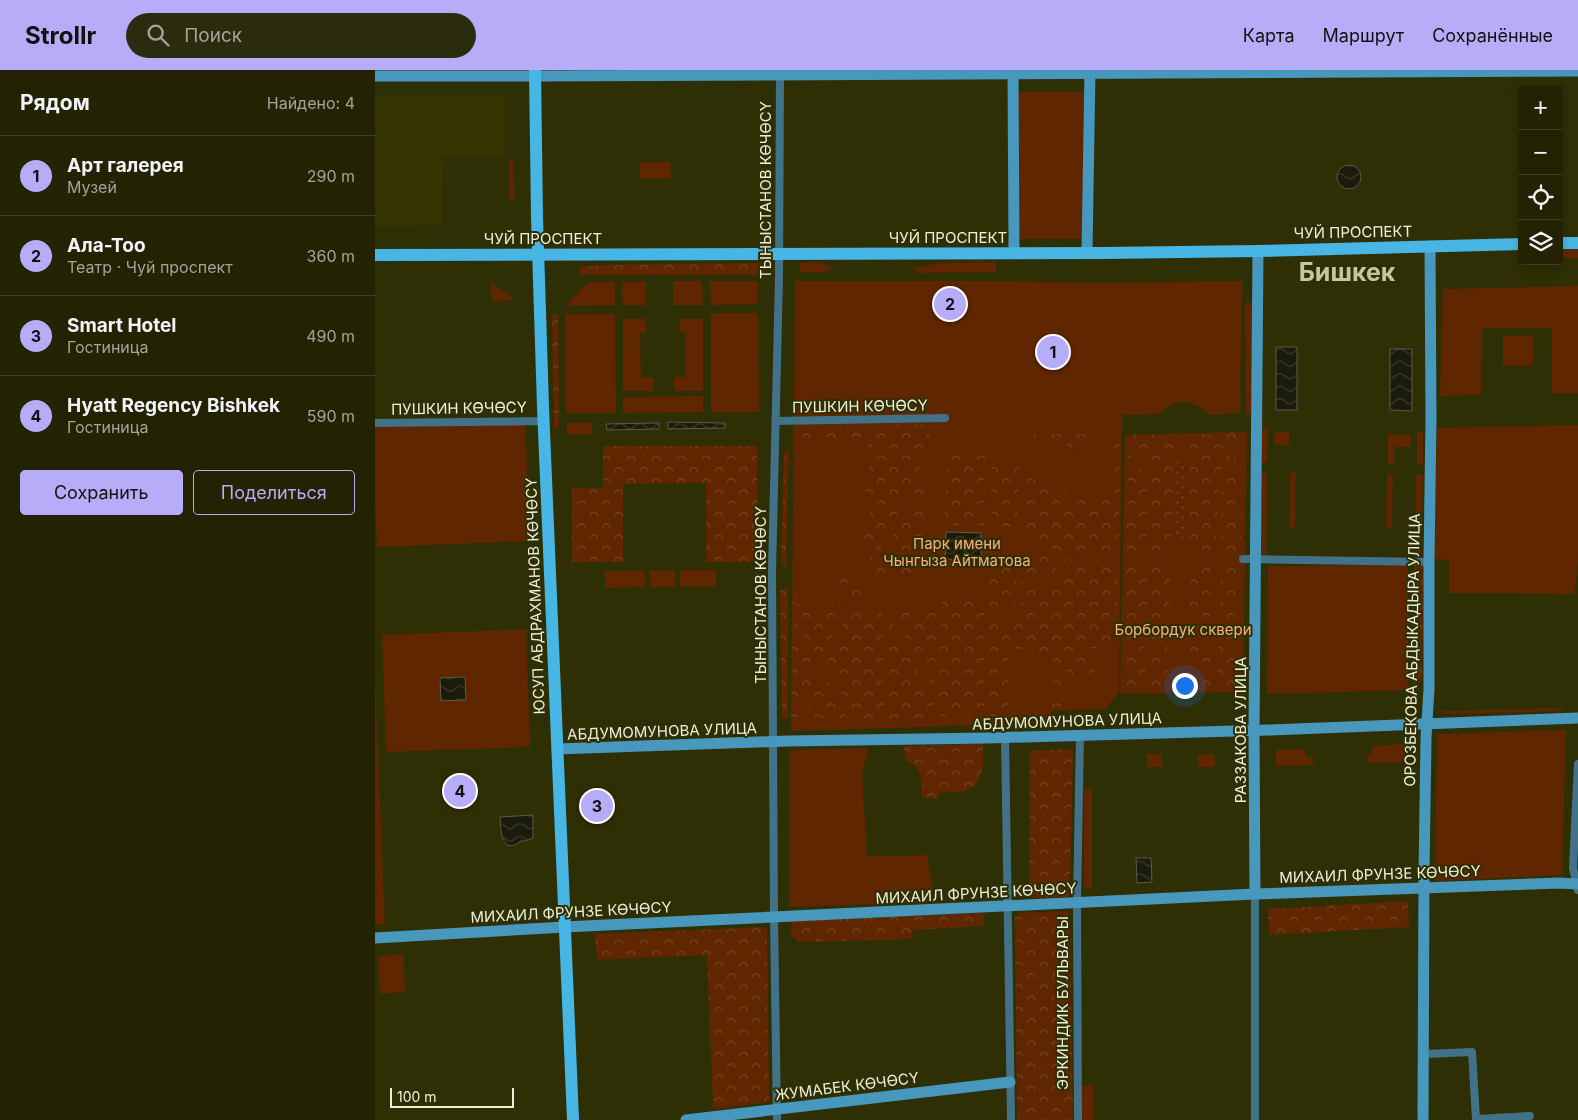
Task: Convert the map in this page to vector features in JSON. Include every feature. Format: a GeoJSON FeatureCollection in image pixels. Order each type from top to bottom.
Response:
{"type":"FeatureCollection","features":[{"type":"Feature","properties":{"kind":"main road","name":"ЮСУП АБДРАХМАНОВ КӨЧӨСҮ"},"geometry":{"type":"LineString","coordinates":[[535,73],[544,421],[573,1120]]}},
{"type":"Feature","properties":{"kind":"main road"},"geometry":{"type":"LineString","coordinates":[[1563,243],[1578,242]]}},
{"type":"Feature","properties":{"kind":"main road","name":"ЧУЙ ПРОСПЕКТ"},"geometry":{"type":"LineString","coordinates":[[375,255],[1087,253],[1258,251],[1518,244]]}},
{"type":"Feature","properties":{"kind":"street"},"geometry":{"type":"LineString","coordinates":[[375,76],[535,73],[1578,71]]}},
{"type":"Feature","properties":{"kind":"street","name":"ТЫНЫСТАНОВ КӨЧӨСҮ"},"geometry":{"type":"LineString","coordinates":[[777,1115],[772,572],[779,253],[780,72]]}},
{"type":"Feature","properties":{"kind":"street"},"geometry":{"type":"LineString","coordinates":[[1013,72],[1014,253]]}},
{"type":"Feature","properties":{"kind":"street"},"geometry":{"type":"LineString","coordinates":[[1087,253],[1090,72]]}},
{"type":"Feature","properties":{"kind":"street","name":"ОРОЗБЕКОВА АБДЫКАДЫРА УЛИЦА"},"geometry":{"type":"LineString","coordinates":[[1423,1120],[1424,888],[1429,689],[1430,246]]}},
{"type":"Feature","properties":{"kind":"street","name":"РАЗЗАКОВА УЛИЦА"},"geometry":{"type":"LineString","coordinates":[[1255,1120],[1254,731],[1258,251]]}},
{"type":"Feature","properties":{"kind":"street","name":"ПУШКИН КӨЧӨСҮ"},"geometry":{"type":"LineString","coordinates":[[776,421],[945,418]]}},
{"type":"Feature","properties":{"kind":"street","name":"ПУШКИН КӨЧӨСҮ"},"geometry":{"type":"LineString","coordinates":[[375,424],[544,421]]}},
{"type":"Feature","properties":{"kind":"street"},"geometry":{"type":"LineString","coordinates":[[1243,559],[1429,562]]}},
{"type":"Feature","properties":{"kind":"street","name":"АБДУМОМУНОВА УЛИЦА"},"geometry":{"type":"LineString","coordinates":[[557,749],[1254,731],[1578,718]]}},
{"type":"Feature","properties":{"kind":"street","name":"ЭРКИНДИК БУЛЬВАРЫ"},"geometry":{"type":"LineString","coordinates":[[1078,1120],[1077,903],[1079,735]]}},
{"type":"Feature","properties":{"kind":"street"},"geometry":{"type":"LineString","coordinates":[[1005,738],[1011,1120]]}},
{"type":"Feature","properties":{"kind":"street"},"geometry":{"type":"LineString","coordinates":[[1577,886],[1573,868],[1576,837],[1578,764]]}},
{"type":"Feature","properties":{"kind":"street","name":"МИХАИЛ ФРУНЗЕ КӨЧӨСҮ"},"geometry":{"type":"LineString","coordinates":[[375,938],[564,927],[1255,894],[1424,888],[1577,886]]}},
{"type":"Feature","properties":{"kind":"street"},"geometry":{"type":"LineString","coordinates":[[1424,1054],[1472,1052],[1476,1119],[1530,1116]]}},
{"type":"Feature","properties":{"kind":"street","name":"ЖУМАБЕК КӨЧӨСҮ"},"geometry":{"type":"LineString","coordinates":[[686,1120],[777,1115],[1010,1082]]}},
{"type":"Feature","properties":{"kind":"shaded area"},"geometry":{"type":"Polygon","coordinates":[[[504,96],[503,157],[443,157],[442,225],[375,226],[375,97],[504,96]]]}},
{"type":"Feature","properties":{"kind":"green space"},"geometry":{"type":"Polygon","coordinates":[[[1017,92],[1084,92],[1084,239],[1017,239],[1017,92]]]}},
{"type":"Feature","properties":{"kind":"green space"},"geometry":{"type":"Polygon","coordinates":[[[509,159],[513,159],[514,200],[509,200],[509,159]]]}},
{"type":"Feature","properties":{"kind":"green space"},"geometry":{"type":"Polygon","coordinates":[[[670,162],[671,178],[640,179],[639,163],[670,162]]]}},
{"type":"Feature","properties":{"kind":"green space"},"geometry":{"type":"Polygon","coordinates":[[[1578,247],[1578,258],[1563,258],[1563,248],[1578,247]]]}},
{"type":"Feature","properties":{"kind":"green space"},"geometry":{"type":"Polygon","coordinates":[[[819,262],[824,265],[835,266],[823,272],[800,272],[800,263],[819,262]]]}},
{"type":"Feature","properties":{"kind":"green space"},"geometry":{"type":"Polygon","coordinates":[[[996,262],[996,272],[918,273],[913,268],[942,263],[996,262]]]}},
{"type":"Feature","properties":{"kind":"green space"},"geometry":{"type":"Polygon","coordinates":[[[762,263],[762,275],[580,275],[580,267],[604,265],[762,263]]]}},
{"type":"Feature","properties":{"kind":"green space"},"geometry":{"type":"Polygon","coordinates":[[[673,281],[702,281],[703,305],[673,305],[673,281]]]}},
{"type":"Feature","properties":{"kind":"green space"},"geometry":{"type":"Polygon","coordinates":[[[710,281],[758,281],[758,304],[711,305],[710,281]]]}},
{"type":"Feature","properties":{"kind":"green space","name":"Парк имени Чынгыза Айтматова"},"geometry":{"type":"Polygon","coordinates":[[[795,281],[1103,283],[1242,281],[1240,413],[1211,415],[1188,402],[1178,402],[1168,406],[1160,414],[1122,415],[1119,692],[1106,709],[1051,711],[1051,723],[791,731],[795,281]]]}},
{"type":"Feature","properties":{"kind":"green space"},"geometry":{"type":"Polygon","coordinates":[[[491,282],[515,300],[491,301],[491,282]]]}},
{"type":"Feature","properties":{"kind":"green space"},"geometry":{"type":"Polygon","coordinates":[[[589,282],[615,282],[615,305],[565,306],[589,282]]]}},
{"type":"Feature","properties":{"kind":"green space"},"geometry":{"type":"Polygon","coordinates":[[[622,282],[646,282],[646,305],[623,305],[622,282]]]}},
{"type":"Feature","properties":{"kind":"green space"},"geometry":{"type":"Polygon","coordinates":[[[1578,286],[1578,393],[1552,393],[1552,328],[1482,328],[1481,395],[1440,396],[1443,289],[1578,286]]]}},
{"type":"Feature","properties":{"kind":"green space"},"geometry":{"type":"Polygon","coordinates":[[[1247,302],[1253,303],[1253,413],[1246,414],[1245,306],[1247,302]]]}},
{"type":"Feature","properties":{"kind":"green space"},"geometry":{"type":"Polygon","coordinates":[[[711,313],[758,313],[759,412],[711,412],[711,313]]]}},
{"type":"Feature","properties":{"kind":"green space"},"geometry":{"type":"Polygon","coordinates":[[[558,314],[559,428],[554,426],[552,315],[558,314]]]}},
{"type":"Feature","properties":{"kind":"green space"},"geometry":{"type":"Polygon","coordinates":[[[565,314],[615,314],[616,413],[566,413],[565,314]]]}},
{"type":"Feature","properties":{"kind":"green space"},"geometry":{"type":"Polygon","coordinates":[[[623,319],[646,319],[646,333],[640,333],[641,377],[653,378],[653,391],[623,391],[623,319]]]}},
{"type":"Feature","properties":{"kind":"green space"},"geometry":{"type":"Polygon","coordinates":[[[680,319],[703,319],[703,391],[674,391],[674,377],[686,377],[686,333],[680,332],[680,319]]]}},
{"type":"Feature","properties":{"kind":"green space"},"geometry":{"type":"Polygon","coordinates":[[[1533,335],[1533,365],[1503,366],[1503,336],[1533,335]]]}},
{"type":"Feature","properties":{"kind":"green space"},"geometry":{"type":"Polygon","coordinates":[[[703,396],[703,412],[623,413],[623,397],[703,396]]]}},
{"type":"Feature","properties":{"kind":"green space"},"geometry":{"type":"Polygon","coordinates":[[[525,423],[530,541],[377,547],[375,425],[525,423]]]}},
{"type":"Feature","properties":{"kind":"green space"},"geometry":{"type":"Polygon","coordinates":[[[567,423],[592,423],[592,434],[567,434],[567,423]]]}},
{"type":"Feature","properties":{"kind":"green space"},"geometry":{"type":"Polygon","coordinates":[[[931,424],[928,450],[868,575],[871,551],[864,538],[864,525],[871,518],[865,488],[869,470],[868,437],[802,441],[804,426],[931,424]]]}},
{"type":"Feature","properties":{"kind":"green space"},"geometry":{"type":"Polygon","coordinates":[[[1578,425],[1578,556],[1575,594],[1449,593],[1449,560],[1434,559],[1437,428],[1578,425]]]}},
{"type":"Feature","properties":{"kind":"green space"},"geometry":{"type":"Polygon","coordinates":[[[1262,429],[1268,429],[1267,462],[1262,462],[1262,429]]]}},
{"type":"Feature","properties":{"kind":"green space"},"geometry":{"type":"Polygon","coordinates":[[[1417,431],[1423,432],[1423,465],[1417,464],[1417,431]]]}},
{"type":"Feature","properties":{"kind":"green space"},"geometry":{"type":"Polygon","coordinates":[[[1211,432],[1219,436],[1224,432],[1229,435],[1231,432],[1243,432],[1243,439],[1219,473],[1188,458],[1189,433],[1203,433],[1207,436],[1211,435],[1211,432]]]}},
{"type":"Feature","properties":{"kind":"green space","name":"Борбордук сквери"},"geometry":{"type":"Polygon","coordinates":[[[1247,432],[1243,692],[1120,694],[1125,435],[1247,432]]]}},
{"type":"Feature","properties":{"kind":"green space"},"geometry":{"type":"Polygon","coordinates":[[[1275,432],[1289,432],[1289,445],[1274,445],[1275,432]]]}},
{"type":"Feature","properties":{"kind":"green space"},"geometry":{"type":"Polygon","coordinates":[[[1173,433],[1176,433],[1176,458],[1153,471],[1134,445],[1134,434],[1144,434],[1148,438],[1152,434],[1160,437],[1165,434],[1171,437],[1173,433]]]}},
{"type":"Feature","properties":{"kind":"green space"},"geometry":{"type":"Polygon","coordinates":[[[1034,434],[1089,434],[1087,453],[1077,453],[1065,444],[1033,443],[1034,434]]]}},
{"type":"Feature","properties":{"kind":"green space"},"geometry":{"type":"Polygon","coordinates":[[[1388,434],[1411,435],[1410,447],[1394,447],[1394,464],[1388,464],[1388,434]]]}},
{"type":"Feature","properties":{"kind":"green space"},"geometry":{"type":"Polygon","coordinates":[[[1114,436],[1119,437],[1118,554],[1058,552],[1023,530],[1025,476],[1028,470],[1031,478],[1045,486],[1077,496],[1113,496],[1113,453],[1108,453],[1107,448],[1109,439],[1114,436]]]}},
{"type":"Feature","properties":{"kind":"green space"},"geometry":{"type":"Polygon","coordinates":[[[603,446],[757,446],[757,562],[706,562],[706,483],[623,484],[623,562],[572,562],[572,488],[603,488],[603,446]]]}},
{"type":"Feature","properties":{"kind":"green space"},"geometry":{"type":"Polygon","coordinates":[[[1240,449],[1241,557],[1221,556],[1222,474],[1240,449]]]}},
{"type":"Feature","properties":{"kind":"green space"},"geometry":{"type":"Polygon","coordinates":[[[789,450],[786,567],[781,564],[784,452],[789,450]]]}},
{"type":"Feature","properties":{"kind":"green space"},"geometry":{"type":"Polygon","coordinates":[[[1128,453],[1147,475],[1146,555],[1126,554],[1128,453]]]}},
{"type":"Feature","properties":{"kind":"green space"},"geometry":{"type":"Polygon","coordinates":[[[947,455],[985,456],[984,526],[945,525],[947,455]]]}},
{"type":"Feature","properties":{"kind":"green space"},"geometry":{"type":"Polygon","coordinates":[[[1177,461],[1187,461],[1185,523],[1176,523],[1177,461]]]}},
{"type":"Feature","properties":{"kind":"green space"},"geometry":{"type":"Polygon","coordinates":[[[1190,461],[1218,474],[1217,556],[1191,556],[1189,550],[1190,461]]]}},
{"type":"Feature","properties":{"kind":"green space"},"geometry":{"type":"Polygon","coordinates":[[[1173,462],[1171,548],[1166,555],[1152,556],[1152,475],[1173,462]]]}},
{"type":"Feature","properties":{"kind":"green space"},"geometry":{"type":"Polygon","coordinates":[[[992,464],[1019,465],[1017,527],[991,527],[992,464]]]}},
{"type":"Feature","properties":{"kind":"green space"},"geometry":{"type":"Polygon","coordinates":[[[926,467],[924,579],[875,575],[926,467]]]}},
{"type":"Feature","properties":{"kind":"green space"},"geometry":{"type":"Polygon","coordinates":[[[1262,472],[1267,473],[1266,556],[1260,556],[1262,472]]]}},
{"type":"Feature","properties":{"kind":"green space"},"geometry":{"type":"Polygon","coordinates":[[[1290,473],[1296,473],[1295,527],[1289,527],[1290,473]]]}},
{"type":"Feature","properties":{"kind":"green space"},"geometry":{"type":"Polygon","coordinates":[[[1387,475],[1393,475],[1392,528],[1386,528],[1387,475]]]}},
{"type":"Feature","properties":{"kind":"green space"},"geometry":{"type":"Polygon","coordinates":[[[1416,475],[1423,475],[1421,559],[1415,559],[1416,475]]]}},
{"type":"Feature","properties":{"kind":"green space"},"geometry":{"type":"Polygon","coordinates":[[[1175,525],[1186,525],[1185,541],[1175,540],[1175,525]]]}},
{"type":"Feature","properties":{"kind":"green space"},"geometry":{"type":"Polygon","coordinates":[[[1023,556],[1055,556],[1056,572],[1022,572],[1023,556]]]}},
{"type":"Feature","properties":{"kind":"green space"},"geometry":{"type":"Polygon","coordinates":[[[1061,559],[1118,559],[1116,648],[1090,648],[1090,665],[1095,666],[1095,682],[1066,679],[1067,653],[1008,648],[1008,715],[989,716],[989,619],[1021,619],[1022,578],[1033,578],[1034,589],[1053,589],[1053,578],[1059,578],[1061,559]]]}},
{"type":"Feature","properties":{"kind":"green space"},"geometry":{"type":"Polygon","coordinates":[[[1126,559],[1147,561],[1147,638],[1124,639],[1126,559]]]}},
{"type":"Feature","properties":{"kind":"green space"},"geometry":{"type":"Polygon","coordinates":[[[1152,560],[1166,561],[1167,567],[1170,569],[1169,638],[1150,639],[1152,560]]]}},
{"type":"Feature","properties":{"kind":"green space"},"geometry":{"type":"Polygon","coordinates":[[[1194,562],[1213,563],[1210,636],[1200,636],[1198,628],[1189,617],[1191,566],[1194,562]]]}},
{"type":"Feature","properties":{"kind":"green space"},"geometry":{"type":"Polygon","coordinates":[[[1221,562],[1240,562],[1239,640],[1219,639],[1221,562]]]}},
{"type":"Feature","properties":{"kind":"green space"},"geometry":{"type":"Polygon","coordinates":[[[1408,565],[1408,690],[1267,694],[1268,566],[1408,565]]]}},
{"type":"Feature","properties":{"kind":"green space"},"geometry":{"type":"Polygon","coordinates":[[[1415,566],[1423,567],[1422,681],[1413,685],[1411,574],[1415,566]]]}},
{"type":"Feature","properties":{"kind":"green space"},"geometry":{"type":"Polygon","coordinates":[[[990,568],[1017,568],[1015,614],[988,613],[990,568]]]}},
{"type":"Feature","properties":{"kind":"green space"},"geometry":{"type":"Polygon","coordinates":[[[675,570],[675,587],[650,587],[650,571],[675,570]]]}},
{"type":"Feature","properties":{"kind":"green space"},"geometry":{"type":"Polygon","coordinates":[[[680,570],[716,570],[716,586],[680,587],[680,570]]]}},
{"type":"Feature","properties":{"kind":"green space"},"geometry":{"type":"Polygon","coordinates":[[[605,571],[645,571],[645,587],[605,588],[605,571]]]}},
{"type":"Feature","properties":{"kind":"green space"},"geometry":{"type":"Polygon","coordinates":[[[829,578],[859,578],[864,581],[863,601],[852,599],[852,584],[828,581],[829,578]]]}},
{"type":"Feature","properties":{"kind":"green space"},"geometry":{"type":"Polygon","coordinates":[[[788,588],[788,719],[782,717],[780,590],[788,588]]]}},
{"type":"Feature","properties":{"kind":"green space"},"geometry":{"type":"Polygon","coordinates":[[[984,598],[984,714],[938,716],[942,599],[984,598]]]}},
{"type":"Feature","properties":{"kind":"green space"},"geometry":{"type":"Polygon","coordinates":[[[792,601],[809,613],[837,613],[838,605],[846,606],[822,659],[792,622],[792,601]]]}},
{"type":"Feature","properties":{"kind":"green space"},"geometry":{"type":"Polygon","coordinates":[[[850,607],[882,608],[884,719],[855,718],[826,665],[850,607]]]}},
{"type":"Feature","properties":{"kind":"green space"},"geometry":{"type":"Polygon","coordinates":[[[891,608],[936,610],[934,691],[891,608]]]}},
{"type":"Feature","properties":{"kind":"green space"},"geometry":{"type":"Polygon","coordinates":[[[888,615],[933,702],[932,718],[889,719],[888,615]]]}},
{"type":"Feature","properties":{"kind":"green space"},"geometry":{"type":"Polygon","coordinates":[[[526,629],[530,747],[386,752],[382,635],[526,629]]]}},
{"type":"Feature","properties":{"kind":"green space"},"geometry":{"type":"Polygon","coordinates":[[[792,630],[817,667],[798,717],[791,717],[792,630]]]}},
{"type":"Feature","properties":{"kind":"green space"},"geometry":{"type":"Polygon","coordinates":[[[1124,643],[1145,644],[1146,690],[1123,691],[1124,643]]]}},
{"type":"Feature","properties":{"kind":"green space"},"geometry":{"type":"Polygon","coordinates":[[[1190,643],[1213,644],[1212,690],[1199,689],[1204,681],[1204,677],[1201,672],[1190,666],[1190,643]]]}},
{"type":"Feature","properties":{"kind":"green space"},"geometry":{"type":"Polygon","coordinates":[[[1152,644],[1168,644],[1168,690],[1151,690],[1152,644]]]}},
{"type":"Feature","properties":{"kind":"green space"},"geometry":{"type":"Polygon","coordinates":[[[1218,645],[1239,645],[1237,689],[1217,689],[1218,645]]]}},
{"type":"Feature","properties":{"kind":"green space"},"geometry":{"type":"Polygon","coordinates":[[[1053,656],[1063,657],[1062,709],[1039,709],[1039,698],[1053,698],[1053,656]]]}},
{"type":"Feature","properties":{"kind":"green space"},"geometry":{"type":"Polygon","coordinates":[[[823,674],[847,718],[804,718],[823,674]]]}},
{"type":"Feature","properties":{"kind":"green space"},"geometry":{"type":"Polygon","coordinates":[[[375,682],[385,924],[375,924],[375,682]]]}},
{"type":"Feature","properties":{"kind":"green space"},"geometry":{"type":"Polygon","coordinates":[[[1562,708],[1562,711],[1442,714],[1442,711],[1562,708]]]}},
{"type":"Feature","properties":{"kind":"green space"},"geometry":{"type":"Polygon","coordinates":[[[1566,730],[1562,875],[1435,881],[1437,734],[1566,730]]]}},
{"type":"Feature","properties":{"kind":"green space"},"geometry":{"type":"Polygon","coordinates":[[[983,744],[982,770],[978,781],[973,786],[964,791],[939,793],[938,798],[922,797],[920,775],[911,763],[905,760],[904,746],[983,744]]]}},
{"type":"Feature","properties":{"kind":"green space"},"geometry":{"type":"Polygon","coordinates":[[[1404,744],[1405,762],[1367,763],[1367,756],[1371,754],[1374,746],[1404,744]]]}},
{"type":"Feature","properties":{"kind":"green space"},"geometry":{"type":"Polygon","coordinates":[[[868,748],[862,776],[867,856],[927,855],[935,902],[790,907],[790,750],[868,748]]]}},
{"type":"Feature","properties":{"kind":"green space"},"geometry":{"type":"Polygon","coordinates":[[[1073,749],[1070,893],[1066,897],[1032,898],[1029,893],[1030,751],[1073,749]]]}},
{"type":"Feature","properties":{"kind":"green space"},"geometry":{"type":"Polygon","coordinates":[[[1304,749],[1307,757],[1313,758],[1313,765],[1276,766],[1276,750],[1304,749]]]}},
{"type":"Feature","properties":{"kind":"green space"},"geometry":{"type":"Polygon","coordinates":[[[1147,754],[1162,754],[1162,767],[1147,767],[1147,754]]]}},
{"type":"Feature","properties":{"kind":"green space"},"geometry":{"type":"Polygon","coordinates":[[[1214,754],[1215,767],[1198,767],[1197,755],[1214,754]]]}},
{"type":"Feature","properties":{"kind":"green space"},"geometry":{"type":"Polygon","coordinates":[[[1092,787],[1092,888],[1084,889],[1084,790],[1092,787]]]}},
{"type":"Feature","properties":{"kind":"green space"},"geometry":{"type":"Polygon","coordinates":[[[1408,901],[1409,927],[1269,935],[1268,909],[1408,901]]]}},
{"type":"Feature","properties":{"kind":"green space"},"geometry":{"type":"Polygon","coordinates":[[[1069,912],[1070,917],[1073,1120],[1017,1120],[1015,917],[1020,913],[1069,912]]]}},
{"type":"Feature","properties":{"kind":"green space"},"geometry":{"type":"Polygon","coordinates":[[[983,913],[984,926],[913,930],[912,939],[799,942],[790,934],[792,921],[983,913]]]}},
{"type":"Feature","properties":{"kind":"green space"},"geometry":{"type":"Polygon","coordinates":[[[767,927],[769,1102],[713,1109],[707,955],[597,960],[595,934],[767,927]]]}},
{"type":"Feature","properties":{"kind":"green space"},"geometry":{"type":"Polygon","coordinates":[[[403,954],[405,992],[380,994],[378,956],[403,954]]]}},
{"type":"Feature","properties":{"kind":"green space"},"geometry":{"type":"Polygon","coordinates":[[[1093,1085],[1094,1120],[1082,1120],[1082,1086],[1093,1085]]]}},
{"type":"Feature","properties":{"kind":"water"},"geometry":{"type":"Polygon","coordinates":[[[1349,165],[1357,169],[1361,177],[1357,185],[1349,189],[1341,185],[1337,177],[1341,169],[1349,165]]]}},
{"type":"Feature","properties":{"kind":"water"},"geometry":{"type":"Polygon","coordinates":[[[1276,347],[1297,347],[1297,410],[1276,410],[1276,347]]]}},
{"type":"Feature","properties":{"kind":"water"},"geometry":{"type":"Polygon","coordinates":[[[1390,349],[1412,349],[1412,411],[1390,410],[1390,349]]]}},
{"type":"Feature","properties":{"kind":"water"},"geometry":{"type":"Polygon","coordinates":[[[668,422],[725,423],[725,428],[668,429],[668,422]]]}},
{"type":"Feature","properties":{"kind":"water"},"geometry":{"type":"Polygon","coordinates":[[[659,423],[659,429],[607,430],[606,424],[659,423]]]}},
{"type":"Feature","properties":{"kind":"water"},"geometry":{"type":"Polygon","coordinates":[[[946,532],[981,533],[981,560],[945,559],[946,532]]]}},
{"type":"Feature","properties":{"kind":"water"},"geometry":{"type":"Polygon","coordinates":[[[465,677],[466,700],[441,701],[440,678],[465,677]]]}},
{"type":"Feature","properties":{"kind":"water"},"geometry":{"type":"Polygon","coordinates":[[[533,815],[533,838],[513,845],[505,843],[501,833],[500,817],[533,815]]]}},
{"type":"Feature","properties":{"kind":"water"},"geometry":{"type":"Polygon","coordinates":[[[1136,858],[1151,858],[1152,882],[1137,883],[1136,858]]]}},
{"type":"Feature","properties":{"kind":"place","name":"Ала-Тоо"},"geometry":{"type":"Point","coordinates":[950,304]}},
{"type":"Feature","properties":{"kind":"place","name":"Арт галерея"},"geometry":{"type":"Point","coordinates":[1053,352]}},
{"type":"Feature","properties":{"kind":"place","name":"Hyatt Regency Bishkek"},"geometry":{"type":"Point","coordinates":[460,791]}},
{"type":"Feature","properties":{"kind":"place","name":"Smart Hotel"},"geometry":{"type":"Point","coordinates":[597,806]}},
{"type":"Feature","properties":{"kind":"district","name":"Бишкек"},"geometry":{"type":"Point","coordinates":[1347,272]}}]}
